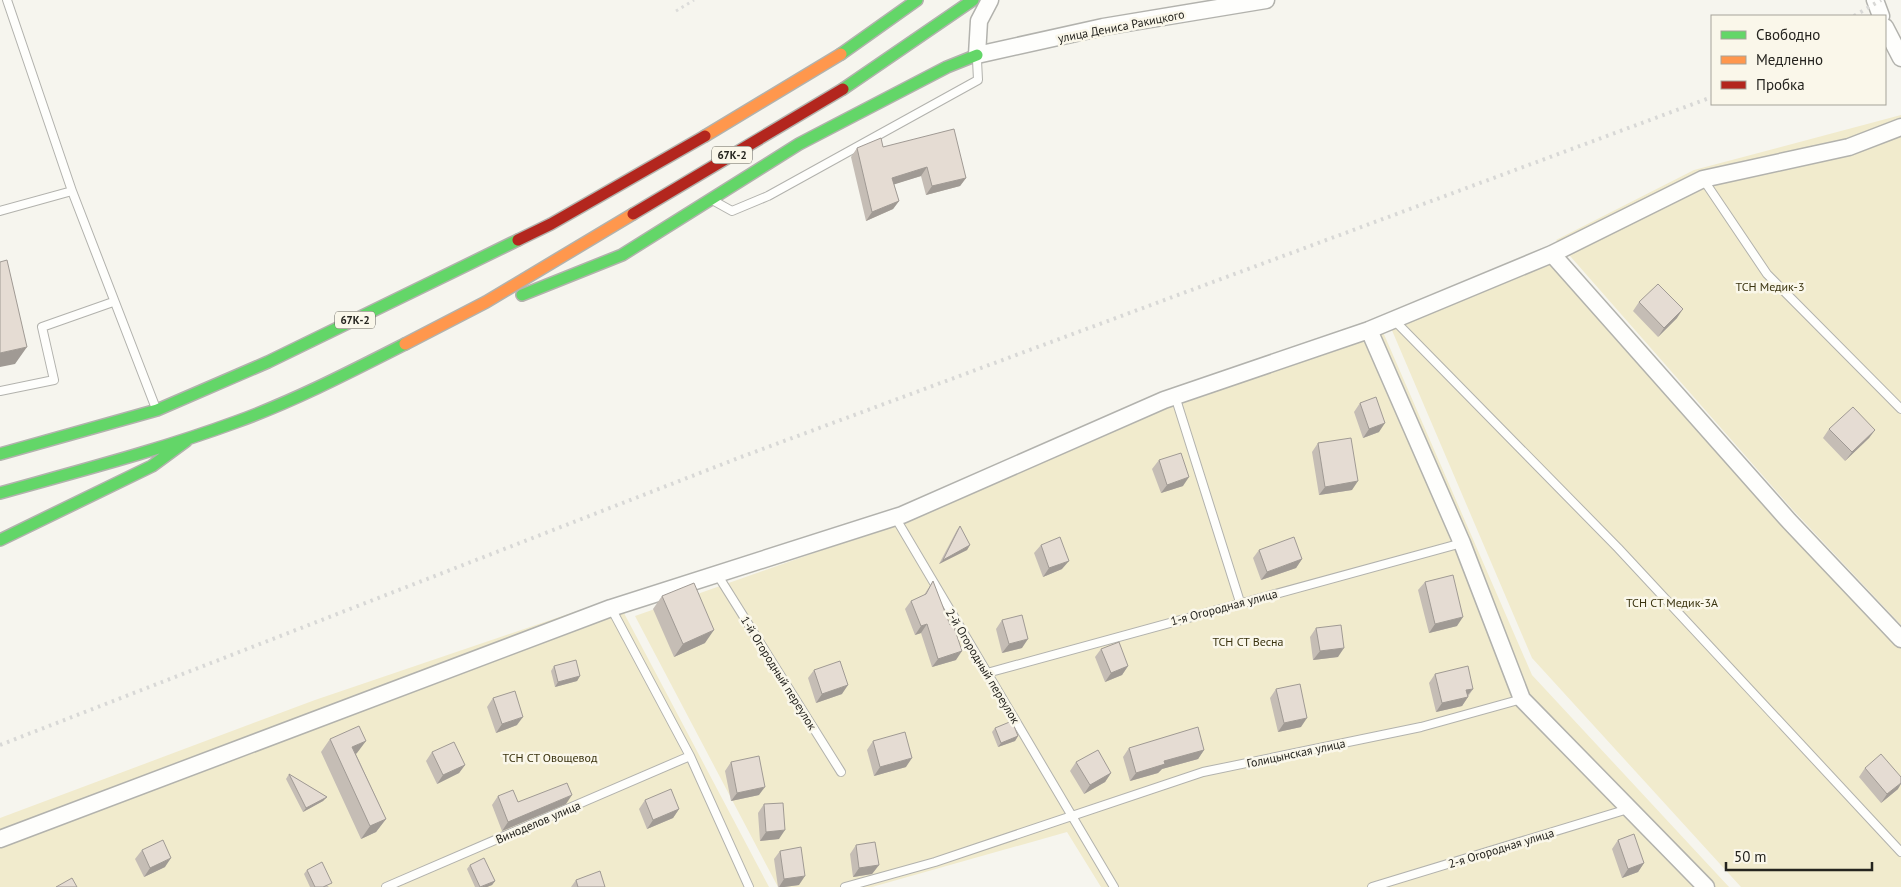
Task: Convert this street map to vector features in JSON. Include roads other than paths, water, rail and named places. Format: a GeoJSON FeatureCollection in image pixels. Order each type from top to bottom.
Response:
{"type":"FeatureCollection","features":[{"type":"Feature","properties":{"kind":"main road","name":"67К-2"},"geometry":{"type":"LineString","coordinates":[[0,454],[156,410],[268,362],[551,224],[674,155],[843,53],[918,0]]}},
{"type":"Feature","properties":{"kind":"main road","name":"67К-2"},"geometry":{"type":"LineString","coordinates":[[0,493],[237,422],[354,370],[486,302],[854,83],[973,0]]}},
{"type":"Feature","properties":{"kind":"main road"},"geometry":{"type":"LineString","coordinates":[[486,302],[518,296],[622,255],[799,144],[947,67],[977,55]]}},
{"type":"Feature","properties":{"kind":"main road"},"geometry":{"type":"LineString","coordinates":[[0,540],[152,466],[192,437]]}},
{"type":"Feature","properties":{"kind":"street"},"geometry":{"type":"LineString","coordinates":[[977,55],[979,21],[990,0]]}},
{"type":"Feature","properties":{"kind":"street","name":"улица Дениса Ракицкого"},"geometry":{"type":"LineString","coordinates":[[977,55],[1103,28],[1266,0]]}},
{"type":"Feature","properties":{"kind":"street"},"geometry":{"type":"LineString","coordinates":[[1875,0],[1881,15]]}},
{"type":"Feature","properties":{"kind":"street"},"geometry":{"type":"LineString","coordinates":[[1886,29],[1901,58]]}},
{"type":"Feature","properties":{"kind":"street"},"geometry":{"type":"LineString","coordinates":[[0,839],[611,608],[895,518],[1175,396],[1369,330],[1552,254],[1703,179],[1849,147],[1901,127]]}},
{"type":"Feature","properties":{"kind":"street"},"geometry":{"type":"LineString","coordinates":[[1552,254],[1789,521],[1901,639]]}},
{"type":"Feature","properties":{"kind":"street"},"geometry":{"type":"LineString","coordinates":[[1369,330],[1462,543],[1522,698],[1706,887]]}},
{"type":"Feature","properties":{"kind":"lane"},"geometry":{"type":"LineString","coordinates":[[7,0],[72,191],[156,410]]}},
{"type":"Feature","properties":{"kind":"lane"},"geometry":{"type":"LineString","coordinates":[[710,199],[732,211],[768,196],[978,80],[977,55]]}},
{"type":"Feature","properties":{"kind":"lane"},"geometry":{"type":"LineString","coordinates":[[1703,179],[1767,274],[1901,409]]}},
{"type":"Feature","properties":{"kind":"lane"},"geometry":{"type":"LineString","coordinates":[[0,212],[72,191]]}},
{"type":"Feature","properties":{"kind":"lane"},"geometry":{"type":"LineString","coordinates":[[0,391],[54,380],[42,327],[114,302]]}},
{"type":"Feature","properties":{"kind":"lane"},"geometry":{"type":"LineString","coordinates":[[1394,319],[1618,548],[1901,852]]}},
{"type":"Feature","properties":{"kind":"lane"},"geometry":{"type":"LineString","coordinates":[[1175,396],[1240,602]]}},
{"type":"Feature","properties":{"kind":"lane","name":"2-й Огородный переулок"},"geometry":{"type":"LineString","coordinates":[[895,518],[1114,887]]}},
{"type":"Feature","properties":{"kind":"lane","name":"1-я Огородная улица"},"geometry":{"type":"LineString","coordinates":[[987,673],[1240,602],[1462,543]]}},
{"type":"Feature","properties":{"kind":"lane","name":"1-й Огородный переулок"},"geometry":{"type":"LineString","coordinates":[[717,574],[841,772]]}},
{"type":"Feature","properties":{"kind":"lane"},"geometry":{"type":"LineString","coordinates":[[611,608],[690,756],[749,887]]}},
{"type":"Feature","properties":{"kind":"lane","name":"Голицынская улица"},"geometry":{"type":"LineString","coordinates":[[846,887],[935,862],[1039,828],[1071,814],[1203,772],[1421,727],[1522,698]]}},
{"type":"Feature","properties":{"kind":"lane","name":"Виноделов улица"},"geometry":{"type":"LineString","coordinates":[[386,887],[690,756]]}},
{"type":"Feature","properties":{"kind":"lane","name":"2-я Огородная улица"},"geometry":{"type":"LineString","coordinates":[[1372,887],[1631,808]]}},
{"type":"Feature","properties":{"kind":"railway"},"geometry":{"type":"LineString","coordinates":[[1856,15],[1881,0]]}},
{"type":"Feature","properties":{"kind":"railway"},"geometry":{"type":"LineString","coordinates":[[0,745],[741,457],[1711,97]]}},
{"type":"Feature","properties":{"kind":"park label","name":"ТСН Медик-3"},"geometry":{"type":"Point","coordinates":[1770,286]}},
{"type":"Feature","properties":{"kind":"park label","name":"ТСН СТ Медик-3А"},"geometry":{"type":"Point","coordinates":[1672,602]}},
{"type":"Feature","properties":{"kind":"park label","name":"ТСН СТ Весна"},"geometry":{"type":"Point","coordinates":[1248,641]}},
{"type":"Feature","properties":{"kind":"park label","name":"ТСН СТ Овощевод"},"geometry":{"type":"Point","coordinates":[550,757]}}]}
